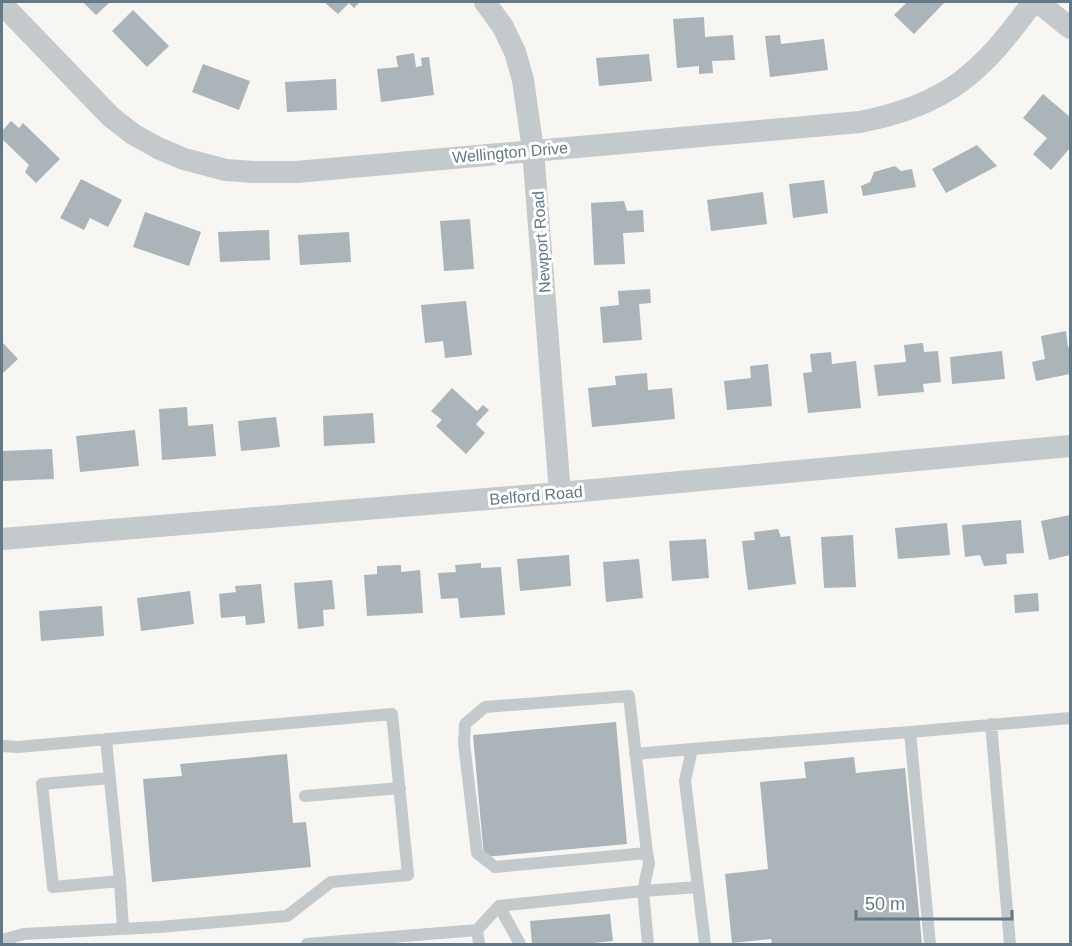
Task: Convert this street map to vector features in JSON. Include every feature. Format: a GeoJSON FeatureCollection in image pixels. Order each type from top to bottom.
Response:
{"type":"FeatureCollection","features":[{"type":"Feature","properties":{"kind":"street","name":"Newport Road"},"geometry":{"type":"LineString","coordinates":[[485,2],[503,27],[515,52],[523,80],[533,150],[560,493]]}},
{"type":"Feature","properties":{"kind":"street","name":"Wellington Drive"},"geometry":{"type":"LineString","coordinates":[[2,4],[111,117],[133,134],[184,159],[226,170],[296,172],[860,122],[888,116],[941,95],[965,79],[1005,41],[1033,2]]}},
{"type":"Feature","properties":{"kind":"street"},"geometry":{"type":"LineString","coordinates":[[1038,2],[1071,28]]}},
{"type":"Feature","properties":{"kind":"street","name":"Belford Road"},"geometry":{"type":"LineString","coordinates":[[2,539],[560,493],[1071,446]]}},
{"type":"Feature","properties":{"kind":"lane"},"geometry":{"type":"LineString","coordinates":[[647,853],[495,867],[477,853],[464,743],[465,724],[485,707],[629,696],[649,863],[643,891],[648,945]]}},
{"type":"Feature","properties":{"kind":"lane"},"geometry":{"type":"LineString","coordinates":[[2,746],[18,747],[392,714],[408,875],[331,882],[287,916],[24,934],[2,940]]}},
{"type":"Feature","properties":{"kind":"lane"},"geometry":{"type":"LineString","coordinates":[[636,754],[1071,718]]}},
{"type":"Feature","properties":{"kind":"lane"},"geometry":{"type":"LineString","coordinates":[[991,724],[1010,945]]}},
{"type":"Feature","properties":{"kind":"lane"},"geometry":{"type":"LineString","coordinates":[[910,732],[930,945]]}},
{"type":"Feature","properties":{"kind":"lane"},"geometry":{"type":"LineString","coordinates":[[106,739],[123,929]]}},
{"type":"Feature","properties":{"kind":"lane"},"geometry":{"type":"LineString","coordinates":[[692,749],[685,781],[705,945]]}},
{"type":"Feature","properties":{"kind":"lane"},"geometry":{"type":"LineString","coordinates":[[110,778],[42,784],[53,887],[120,881]]}},
{"type":"Feature","properties":{"kind":"lane"},"geometry":{"type":"LineString","coordinates":[[305,796],[400,788]]}},
{"type":"Feature","properties":{"kind":"lane"},"geometry":{"type":"LineString","coordinates":[[313,944],[435,939],[477,930],[499,906],[698,887]]}},
{"type":"Feature","properties":{"kind":"lane"},"geometry":{"type":"LineString","coordinates":[[499,906],[520,945]]}},
{"type":"Feature","properties":{"kind":"lane"},"geometry":{"type":"LineString","coordinates":[[477,930],[479,945]]}},
{"type":"Feature","properties":{"kind":"building"},"geometry":{"type":"Polygon","coordinates":[[[83,2],[110,2],[96,15],[83,2]]]}},
{"type":"Feature","properties":{"kind":"building"},"geometry":{"type":"Polygon","coordinates":[[[324,2],[360,2],[354,8],[349,3],[338,14],[324,2]]]}},
{"type":"Feature","properties":{"kind":"building"},"geometry":{"type":"Polygon","coordinates":[[[907,2],[945,2],[914,34],[894,15],[907,2]]]}},
{"type":"Feature","properties":{"kind":"building"},"geometry":{"type":"Polygon","coordinates":[[[133,10],[169,46],[147,67],[112,31],[133,10]]]}},
{"type":"Feature","properties":{"kind":"building"},"geometry":{"type":"Polygon","coordinates":[[[704,17],[705,37],[733,35],[735,60],[712,61],[713,73],[699,74],[699,66],[677,68],[673,19],[704,17]]]}},
{"type":"Feature","properties":{"kind":"building"},"geometry":{"type":"Polygon","coordinates":[[[780,35],[781,44],[824,39],[828,70],[770,77],[765,36],[780,35]]]}},
{"type":"Feature","properties":{"kind":"building"},"geometry":{"type":"Polygon","coordinates":[[[414,53],[416,67],[422,66],[421,58],[429,57],[434,95],[381,102],[377,69],[398,67],[396,56],[414,53]]]}},
{"type":"Feature","properties":{"kind":"building"},"geometry":{"type":"Polygon","coordinates":[[[649,54],[652,81],[599,86],[596,58],[649,54]]]}},
{"type":"Feature","properties":{"kind":"building"},"geometry":{"type":"Polygon","coordinates":[[[203,64],[250,81],[239,110],[192,92],[203,64]]]}},
{"type":"Feature","properties":{"kind":"building"},"geometry":{"type":"Polygon","coordinates":[[[336,79],[337,110],[287,112],[285,82],[336,79]]]}},
{"type":"Feature","properties":{"kind":"building"},"geometry":{"type":"Polygon","coordinates":[[[1043,94],[1070,117],[1070,148],[1051,170],[1033,154],[1047,138],[1023,118],[1043,94]]]}},
{"type":"Feature","properties":{"kind":"building"},"geometry":{"type":"Polygon","coordinates":[[[11,121],[19,128],[23,123],[60,159],[36,183],[25,172],[29,165],[2,139],[2,131],[11,121]]]}},
{"type":"Feature","properties":{"kind":"building"},"geometry":{"type":"Polygon","coordinates":[[[977,145],[997,166],[946,193],[932,169],[977,145]]]}},
{"type":"Feature","properties":{"kind":"building"},"geometry":{"type":"Polygon","coordinates":[[[895,166],[901,171],[912,169],[916,187],[863,196],[861,186],[870,182],[874,172],[895,166]]]}},
{"type":"Feature","properties":{"kind":"building"},"geometry":{"type":"Polygon","coordinates":[[[81,179],[122,200],[108,227],[90,218],[84,230],[60,218],[81,179]]]}},
{"type":"Feature","properties":{"kind":"building"},"geometry":{"type":"Polygon","coordinates":[[[824,180],[828,213],[793,218],[789,184],[824,180]]]}},
{"type":"Feature","properties":{"kind":"building"},"geometry":{"type":"Polygon","coordinates":[[[763,192],[767,224],[711,231],[707,200],[763,192]]]}},
{"type":"Feature","properties":{"kind":"building"},"geometry":{"type":"Polygon","coordinates":[[[624,201],[627,211],[643,210],[644,232],[623,233],[625,264],[594,265],[591,203],[624,201]]]}},
{"type":"Feature","properties":{"kind":"building"},"geometry":{"type":"Polygon","coordinates":[[[145,212],[201,232],[189,266],[133,247],[145,212]]]}},
{"type":"Feature","properties":{"kind":"building"},"geometry":{"type":"Polygon","coordinates":[[[470,219],[474,269],[444,271],[440,221],[470,219]]]}},
{"type":"Feature","properties":{"kind":"building"},"geometry":{"type":"Polygon","coordinates":[[[269,230],[270,260],[220,262],[218,232],[269,230]]]}},
{"type":"Feature","properties":{"kind":"building"},"geometry":{"type":"Polygon","coordinates":[[[349,232],[351,262],[300,265],[298,235],[349,232]]]}},
{"type":"Feature","properties":{"kind":"building"},"geometry":{"type":"Polygon","coordinates":[[[650,289],[651,303],[639,304],[642,340],[603,343],[600,307],[619,305],[618,291],[650,289]]]}},
{"type":"Feature","properties":{"kind":"building"},"geometry":{"type":"Polygon","coordinates":[[[466,301],[472,355],[445,358],[443,341],[425,343],[421,305],[466,301]]]}},
{"type":"Feature","properties":{"kind":"building"},"geometry":{"type":"Polygon","coordinates":[[[1066,331],[1068,347],[1070,347],[1070,374],[1036,381],[1032,362],[1045,359],[1041,336],[1066,331]]]}},
{"type":"Feature","properties":{"kind":"building"},"geometry":{"type":"Polygon","coordinates":[[[2,342],[18,359],[2,374],[2,342]]]}},
{"type":"Feature","properties":{"kind":"building"},"geometry":{"type":"Polygon","coordinates":[[[923,343],[924,352],[938,351],[941,382],[923,384],[924,392],[878,396],[874,365],[906,362],[904,345],[923,343]]]}},
{"type":"Feature","properties":{"kind":"building"},"geometry":{"type":"Polygon","coordinates":[[[1002,351],[1005,379],[952,384],[950,357],[1002,351]]]}},
{"type":"Feature","properties":{"kind":"building"},"geometry":{"type":"Polygon","coordinates":[[[831,352],[832,364],[856,361],[861,408],[808,413],[803,373],[812,372],[810,354],[831,352]]]}},
{"type":"Feature","properties":{"kind":"building"},"geometry":{"type":"Polygon","coordinates":[[[768,364],[772,406],[727,410],[724,381],[751,378],[750,366],[768,364]]]}},
{"type":"Feature","properties":{"kind":"building"},"geometry":{"type":"Polygon","coordinates":[[[647,373],[648,390],[672,388],[675,419],[592,427],[588,388],[616,385],[615,376],[647,373]]]}},
{"type":"Feature","properties":{"kind":"building"},"geometry":{"type":"Polygon","coordinates":[[[452,388],[477,411],[483,405],[489,410],[476,424],[485,433],[466,454],[436,426],[442,420],[431,411],[452,388]]]}},
{"type":"Feature","properties":{"kind":"building"},"geometry":{"type":"Polygon","coordinates":[[[187,407],[188,426],[213,424],[216,456],[162,460],[159,409],[187,407]]]}},
{"type":"Feature","properties":{"kind":"building"},"geometry":{"type":"Polygon","coordinates":[[[373,413],[375,443],[324,446],[323,416],[373,413]]]}},
{"type":"Feature","properties":{"kind":"building"},"geometry":{"type":"Polygon","coordinates":[[[276,417],[280,447],[241,451],[238,421],[276,417]]]}},
{"type":"Feature","properties":{"kind":"building"},"geometry":{"type":"Polygon","coordinates":[[[135,430],[139,466],[80,472],[76,436],[135,430]]]}},
{"type":"Feature","properties":{"kind":"building"},"geometry":{"type":"Polygon","coordinates":[[[52,449],[54,479],[3,481],[2,451],[52,449]]]}},
{"type":"Feature","properties":{"kind":"building"},"geometry":{"type":"Polygon","coordinates":[[[1070,515],[1070,555],[1049,560],[1041,521],[1070,515]]]}},
{"type":"Feature","properties":{"kind":"building"},"geometry":{"type":"Polygon","coordinates":[[[1021,520],[1024,553],[1006,554],[1007,564],[984,566],[980,555],[965,557],[962,525],[1021,520]]]}},
{"type":"Feature","properties":{"kind":"building"},"geometry":{"type":"Polygon","coordinates":[[[947,523],[950,555],[898,559],[895,528],[947,523]]]}},
{"type":"Feature","properties":{"kind":"building"},"geometry":{"type":"Polygon","coordinates":[[[778,529],[781,537],[790,536],[796,584],[748,590],[742,541],[755,540],[754,532],[778,529]]]}},
{"type":"Feature","properties":{"kind":"building"},"geometry":{"type":"Polygon","coordinates":[[[853,535],[856,587],[824,588],[821,537],[853,535]]]}},
{"type":"Feature","properties":{"kind":"building"},"geometry":{"type":"Polygon","coordinates":[[[706,539],[709,578],[672,581],[669,541],[706,539]]]}},
{"type":"Feature","properties":{"kind":"building"},"geometry":{"type":"Polygon","coordinates":[[[569,555],[571,586],[520,591],[517,559],[569,555]]]}},
{"type":"Feature","properties":{"kind":"building"},"geometry":{"type":"Polygon","coordinates":[[[639,559],[643,598],[606,602],[603,562],[639,559]]]}},
{"type":"Feature","properties":{"kind":"building"},"geometry":{"type":"Polygon","coordinates":[[[481,563],[481,568],[501,567],[505,615],[460,618],[458,598],[441,599],[438,573],[456,572],[455,565],[481,563]]]}},
{"type":"Feature","properties":{"kind":"building"},"geometry":{"type":"Polygon","coordinates":[[[401,565],[401,572],[420,570],[423,613],[367,616],[364,575],[377,574],[377,566],[401,565]]]}},
{"type":"Feature","properties":{"kind":"building"},"geometry":{"type":"Polygon","coordinates":[[[332,580],[335,609],[323,610],[324,626],[298,629],[294,583],[332,580]]]}},
{"type":"Feature","properties":{"kind":"building"},"geometry":{"type":"Polygon","coordinates":[[[261,584],[265,623],[246,625],[245,616],[221,618],[219,594],[236,592],[235,586],[261,584]]]}},
{"type":"Feature","properties":{"kind":"building"},"geometry":{"type":"Polygon","coordinates":[[[190,591],[194,624],[141,631],[137,598],[190,591]]]}},
{"type":"Feature","properties":{"kind":"building"},"geometry":{"type":"Polygon","coordinates":[[[1038,593],[1039,611],[1015,613],[1014,595],[1038,593]]]}},
{"type":"Feature","properties":{"kind":"building"},"geometry":{"type":"Polygon","coordinates":[[[102,606],[104,636],[41,641],[39,611],[102,606]]]}},
{"type":"Feature","properties":{"kind":"building"},"geometry":{"type":"Polygon","coordinates":[[[616,722],[627,844],[484,857],[473,735],[616,722]]]}},
{"type":"Feature","properties":{"kind":"building"},"geometry":{"type":"Polygon","coordinates":[[[287,754],[293,823],[306,822],[311,867],[152,882],[143,779],[182,776],[180,764],[287,754]]]}},
{"type":"Feature","properties":{"kind":"building"},"geometry":{"type":"Polygon","coordinates":[[[854,757],[856,773],[905,768],[922,944],[772,944],[771,939],[732,943],[725,874],[768,869],[760,782],[806,778],[804,762],[854,757]]]}},
{"type":"Feature","properties":{"kind":"building"},"geometry":{"type":"Polygon","coordinates":[[[610,914],[613,941],[584,944],[532,944],[530,921],[610,914]]]}}]}
